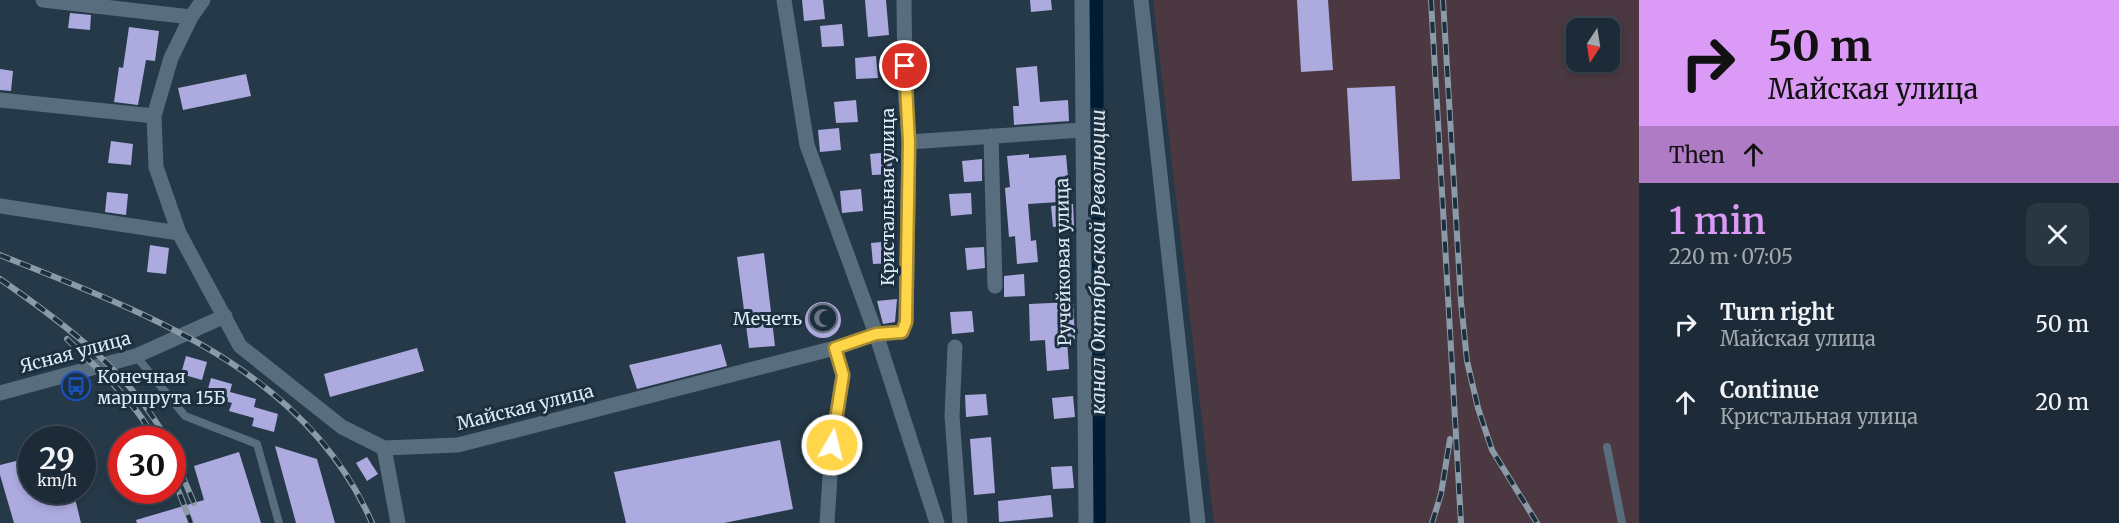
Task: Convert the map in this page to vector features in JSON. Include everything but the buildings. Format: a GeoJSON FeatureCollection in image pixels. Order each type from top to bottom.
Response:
{"type":"FeatureCollection","features":[{"type":"Feature","properties":{"kind":"street"},"geometry":{"type":"LineString","coordinates":[[43,0],[191,17]]}},
{"type":"Feature","properties":{"kind":"street","name":"Майская улица"},"geometry":{"type":"LineString","coordinates":[[203,0],[191,17],[171,58],[154,116],[156,167],[179,233],[240,346],[342,427],[384,448],[458,445],[835,348],[876,334]]}},
{"type":"Feature","properties":{"kind":"street"},"geometry":{"type":"LineString","coordinates":[[784,0],[807,145],[876,334],[938,523]]}},
{"type":"Feature","properties":{"kind":"street","name":"Кристальная улица"},"geometry":{"type":"LineString","coordinates":[[876,334],[902,332],[906,322],[909,142],[905,88],[904,0]]}},
{"type":"Feature","properties":{"kind":"street","name":"Ручейковая улица"},"geometry":{"type":"LineString","coordinates":[[1082,0],[1086,523]]}},
{"type":"Feature","properties":{"kind":"street"},"geometry":{"type":"LineString","coordinates":[[1141,0],[1198,523]]}},
{"type":"Feature","properties":{"kind":"street"},"geometry":{"type":"LineString","coordinates":[[0,100],[154,116]]}},
{"type":"Feature","properties":{"kind":"street"},"geometry":{"type":"LineString","coordinates":[[909,142],[1082,130]]}},
{"type":"Feature","properties":{"kind":"street"},"geometry":{"type":"LineString","coordinates":[[991,136],[995,286]]}},
{"type":"Feature","properties":{"kind":"street"},"geometry":{"type":"LineString","coordinates":[[0,206],[179,233]]}},
{"type":"Feature","properties":{"kind":"street","name":"Ясная улица"},"geometry":{"type":"LineString","coordinates":[[0,393],[136,356],[225,316]]}},
{"type":"Feature","properties":{"kind":"street"},"geometry":{"type":"LineString","coordinates":[[955,347],[952,416],[960,523]]}},
{"type":"Feature","properties":{"kind":"street"},"geometry":{"type":"LineString","coordinates":[[827,523],[832,445],[843,375],[835,348]]}},
{"type":"Feature","properties":{"kind":"street"},"geometry":{"type":"LineString","coordinates":[[384,448],[398,523]]}},
{"type":"Feature","properties":{"kind":"lane"},"geometry":{"type":"LineString","coordinates":[[136,356],[185,416],[257,444],[279,523]]}},
{"type":"Feature","properties":{"kind":"lane"},"geometry":{"type":"LineString","coordinates":[[1607,447],[1622,523]]}},
{"type":"Feature","properties":{"kind":"shaded area"},"geometry":{"type":"Polygon","coordinates":[[[1153,0],[1639,0],[1639,523],[1214,523],[1153,0]]]}},
{"type":"Feature","properties":{"kind":"waterway","name":"канал Октябрьской Революции"},"geometry":{"type":"LineString","coordinates":[[1096,0],[1099,523]]}},
{"type":"Feature","properties":{"kind":"railway"},"geometry":{"type":"LineString","coordinates":[[1431,0],[1461,523]]}},
{"type":"Feature","properties":{"kind":"railway"},"geometry":{"type":"LineString","coordinates":[[1443,0],[1461,302],[1467,361],[1478,408],[1492,450],[1537,523]]}},
{"type":"Feature","properties":{"kind":"railway"},"geometry":{"type":"LineString","coordinates":[[0,255],[164,325],[215,353],[263,386],[306,424],[343,470],[372,523]]}},
{"type":"Feature","properties":{"kind":"railway"},"geometry":{"type":"LineString","coordinates":[[0,279],[93,350],[134,392],[159,426]]}},
{"type":"Feature","properties":{"kind":"railway"},"geometry":{"type":"LineString","coordinates":[[67,339],[127,399],[148,426]]}},
{"type":"Feature","properties":{"kind":"railway"},"geometry":{"type":"LineString","coordinates":[[1432,523],[1441,494],[1450,439]]}},
{"type":"Feature","properties":{"kind":"railway"},"geometry":{"type":"LineString","coordinates":[[186,484],[194,503]]}},
{"type":"Feature","properties":{"kind":"railway"},"geometry":{"type":"LineString","coordinates":[[184,504],[191,523]]}},
{"type":"Feature","properties":{"kind":"place","name":"Мечеть"},"geometry":{"type":"Point","coordinates":[823,318]}},
{"type":"Feature","properties":{"kind":"place","name":"Конечная маршрута 15Б"},"geometry":{"type":"Point","coordinates":[76,386]}},
{"type":"Feature","properties":{"kind":"route"},"geometry":{"type":"LineString","coordinates":[[832,445],[843,375],[835,348],[876,334],[902,332],[906,322],[909,142],[905,66]]}}]}
